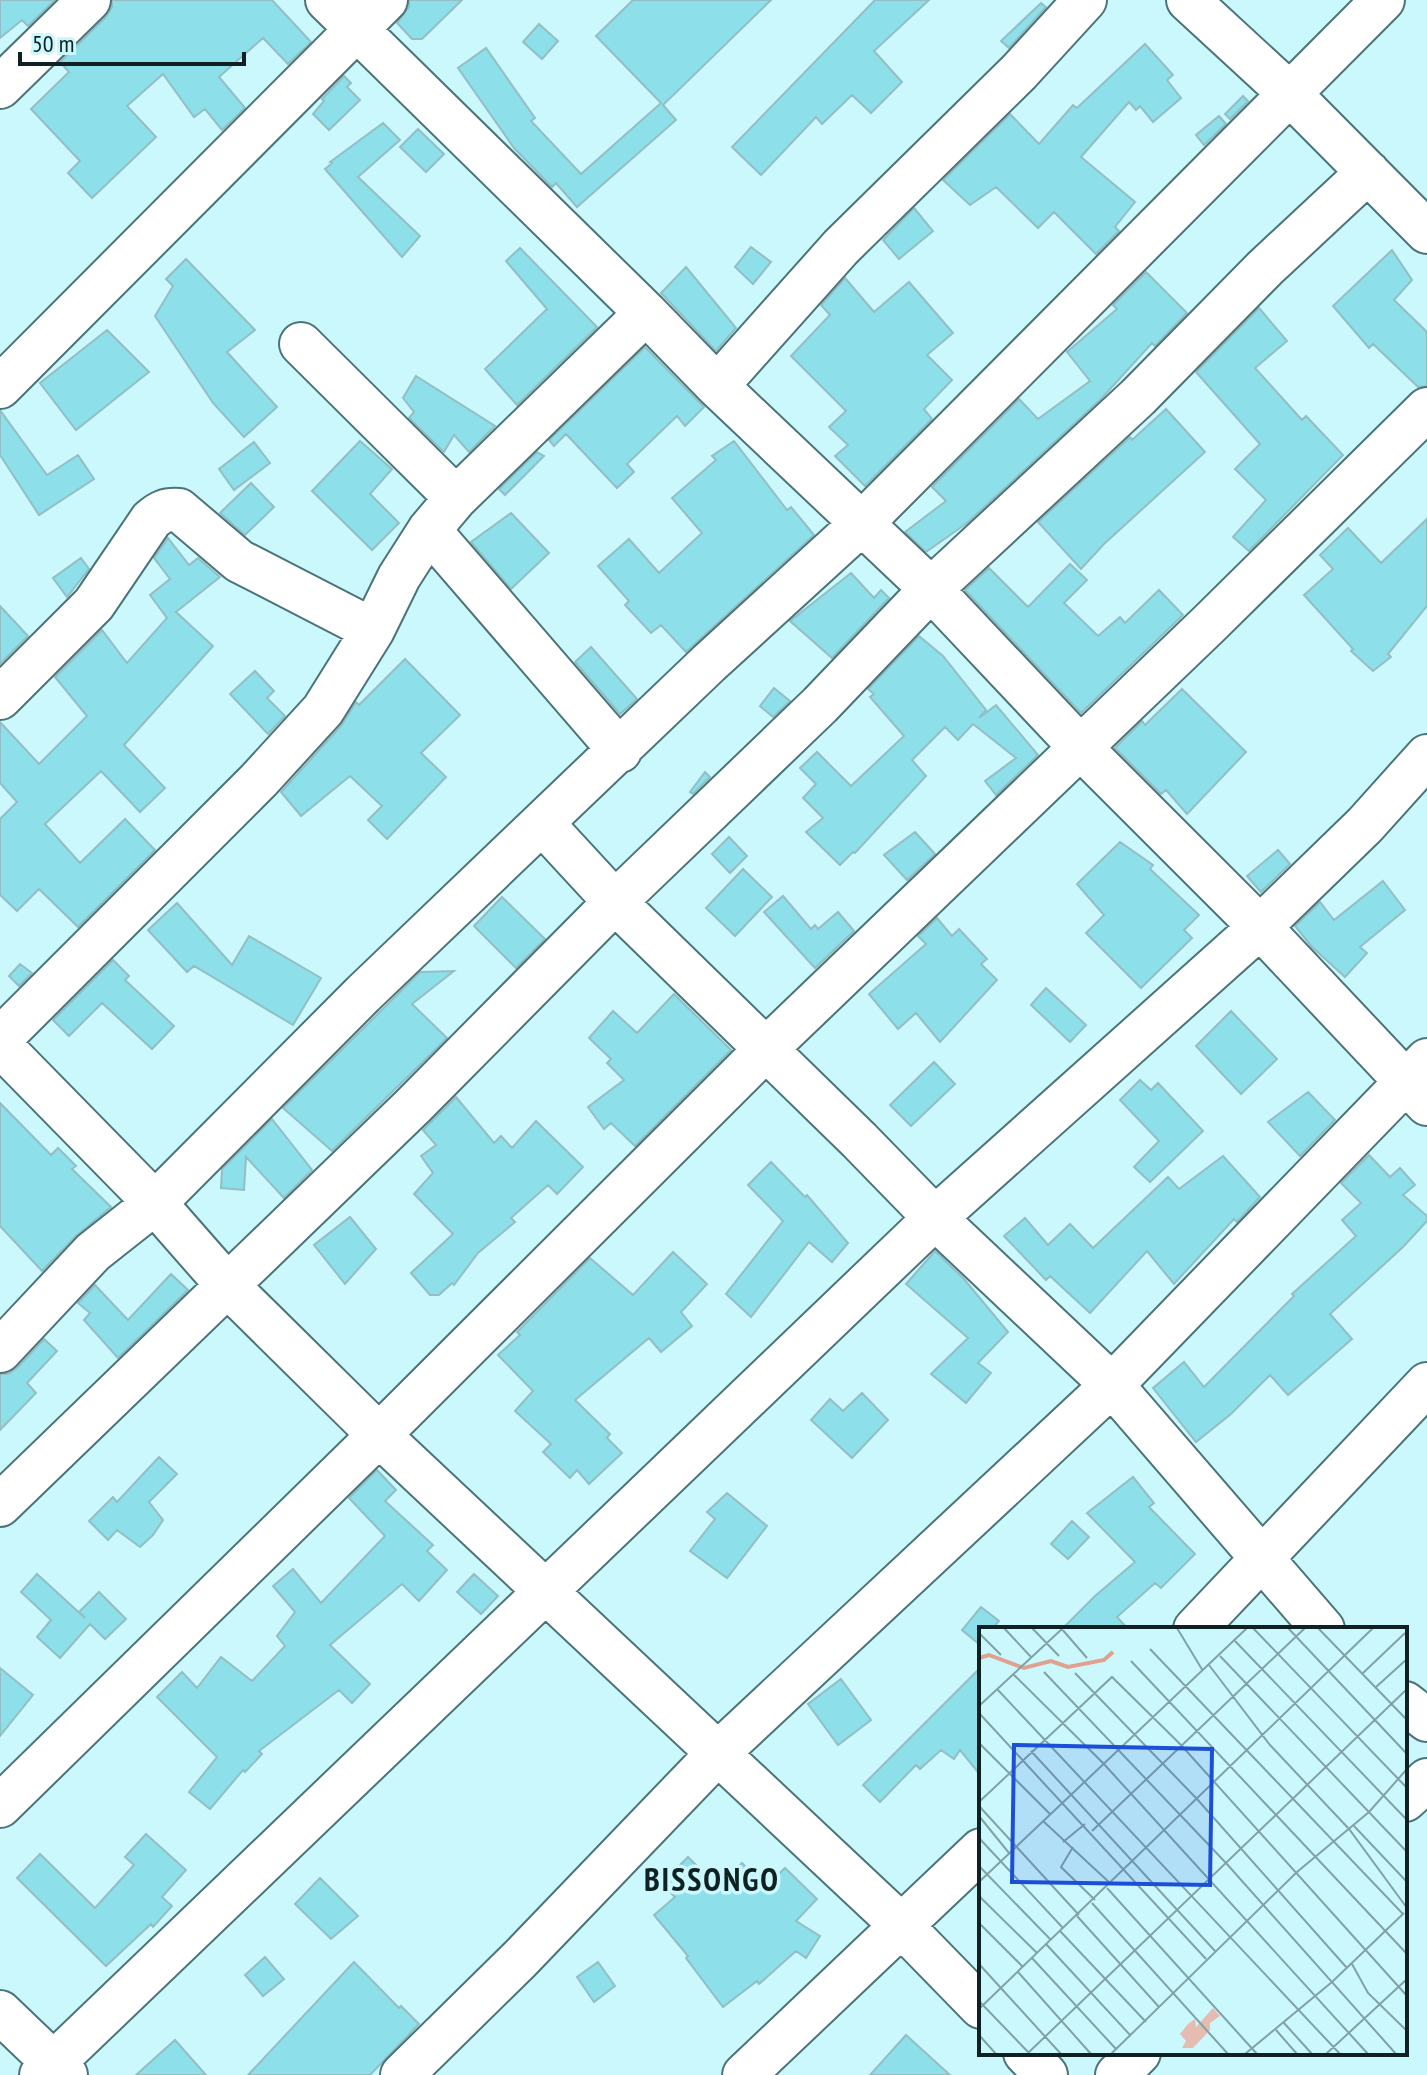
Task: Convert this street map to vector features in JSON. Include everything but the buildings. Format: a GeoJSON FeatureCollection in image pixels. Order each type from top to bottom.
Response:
{"type":"FeatureCollection","features":[{"type":"Feature","properties":{"kind":"street"},"geometry":{"type":"LineString","coordinates":[[0,87],[89,0]]}},
{"type":"Feature","properties":{"kind":"street"},"geometry":{"type":"LineString","coordinates":[[0,387],[342,14],[386,0]]}},
{"type":"Feature","properties":{"kind":"street"},"geometry":{"type":"LineString","coordinates":[[717,386],[841,247],[1019,72],[1085,0]]}},
{"type":"Feature","properties":{"kind":"street"},"geometry":{"type":"LineString","coordinates":[[1188,0],[1290,94],[1427,232]]}},
{"type":"Feature","properties":{"kind":"street"},"geometry":{"type":"LineString","coordinates":[[0,1351],[93,1252],[155,1203],[363,994],[783,594],[860,525],[1383,0]]}},
{"type":"Feature","properties":{"kind":"street"},"geometry":{"type":"LineString","coordinates":[[342,14],[717,386],[860,525],[931,589],[1080,747],[1420,1082],[1112,1385],[719,1752],[520,1959],[402,2075]]}},
{"type":"Feature","properties":{"kind":"street"},"geometry":{"type":"LineString","coordinates":[[0,1505],[413,1106],[615,902],[820,705],[931,589],[1138,397],[1265,268],[1368,172]]}},
{"type":"Feature","properties":{"kind":"street"},"geometry":{"type":"LineString","coordinates":[[0,1039],[259,780],[323,710],[373,630],[399,577],[429,530],[456,498],[646,313]]}},
{"type":"Feature","properties":{"kind":"street"},"geometry":{"type":"LineString","coordinates":[[301,344],[456,498]]}},
{"type":"Feature","properties":{"kind":"street"},"geometry":{"type":"LineString","coordinates":[[0,1806],[379,1435],[765,1050],[1210,623],[1427,409]]}},
{"type":"Feature","properties":{"kind":"street"},"geometry":{"type":"LineString","coordinates":[[0,698],[94,604],[151,520],[170,509],[179,510],[239,561],[373,630]]}},
{"type":"Feature","properties":{"kind":"street"},"geometry":{"type":"LineString","coordinates":[[429,530],[620,751]]}},
{"type":"Feature","properties":{"kind":"street"},"geometry":{"type":"LineString","coordinates":[[0,2012],[53,2071],[935,1218],[1260,927],[1365,825],[1427,756]]}},
{"type":"Feature","properties":{"kind":"street"},"geometry":{"type":"LineString","coordinates":[[543,824],[615,902],[935,1218],[1112,1385],[1321,1627]]}},
{"type":"Feature","properties":{"kind":"street"},"geometry":{"type":"LineString","coordinates":[[0,1045],[155,1203],[227,1285],[379,1435],[719,1752],[903,1927],[979,2005]]}},
{"type":"Feature","properties":{"kind":"street"},"geometry":{"type":"LineString","coordinates":[[1197,1627],[1427,1384]]}},
{"type":"Feature","properties":{"kind":"street"},"geometry":{"type":"LineString","coordinates":[[1407,1705],[1427,1720]]}},
{"type":"Feature","properties":{"kind":"street"},"geometry":{"type":"LineString","coordinates":[[1407,1798],[1427,1780]]}},
{"type":"Feature","properties":{"kind":"street"},"geometry":{"type":"LineString","coordinates":[[744,2075],[979,1852]]}},
{"type":"Feature","properties":{"kind":"street"},"geometry":{"type":"LineString","coordinates":[[1027,2055],[1046,2075]]}},
{"type":"Feature","properties":{"kind":"street"},"geometry":{"type":"LineString","coordinates":[[1117,2075],[1137,2055]]}},
{"type":"Feature","properties":{"kind":"district","name":"BISSONGO"},"geometry":{"type":"Point","coordinates":[712,1880]}}]}
